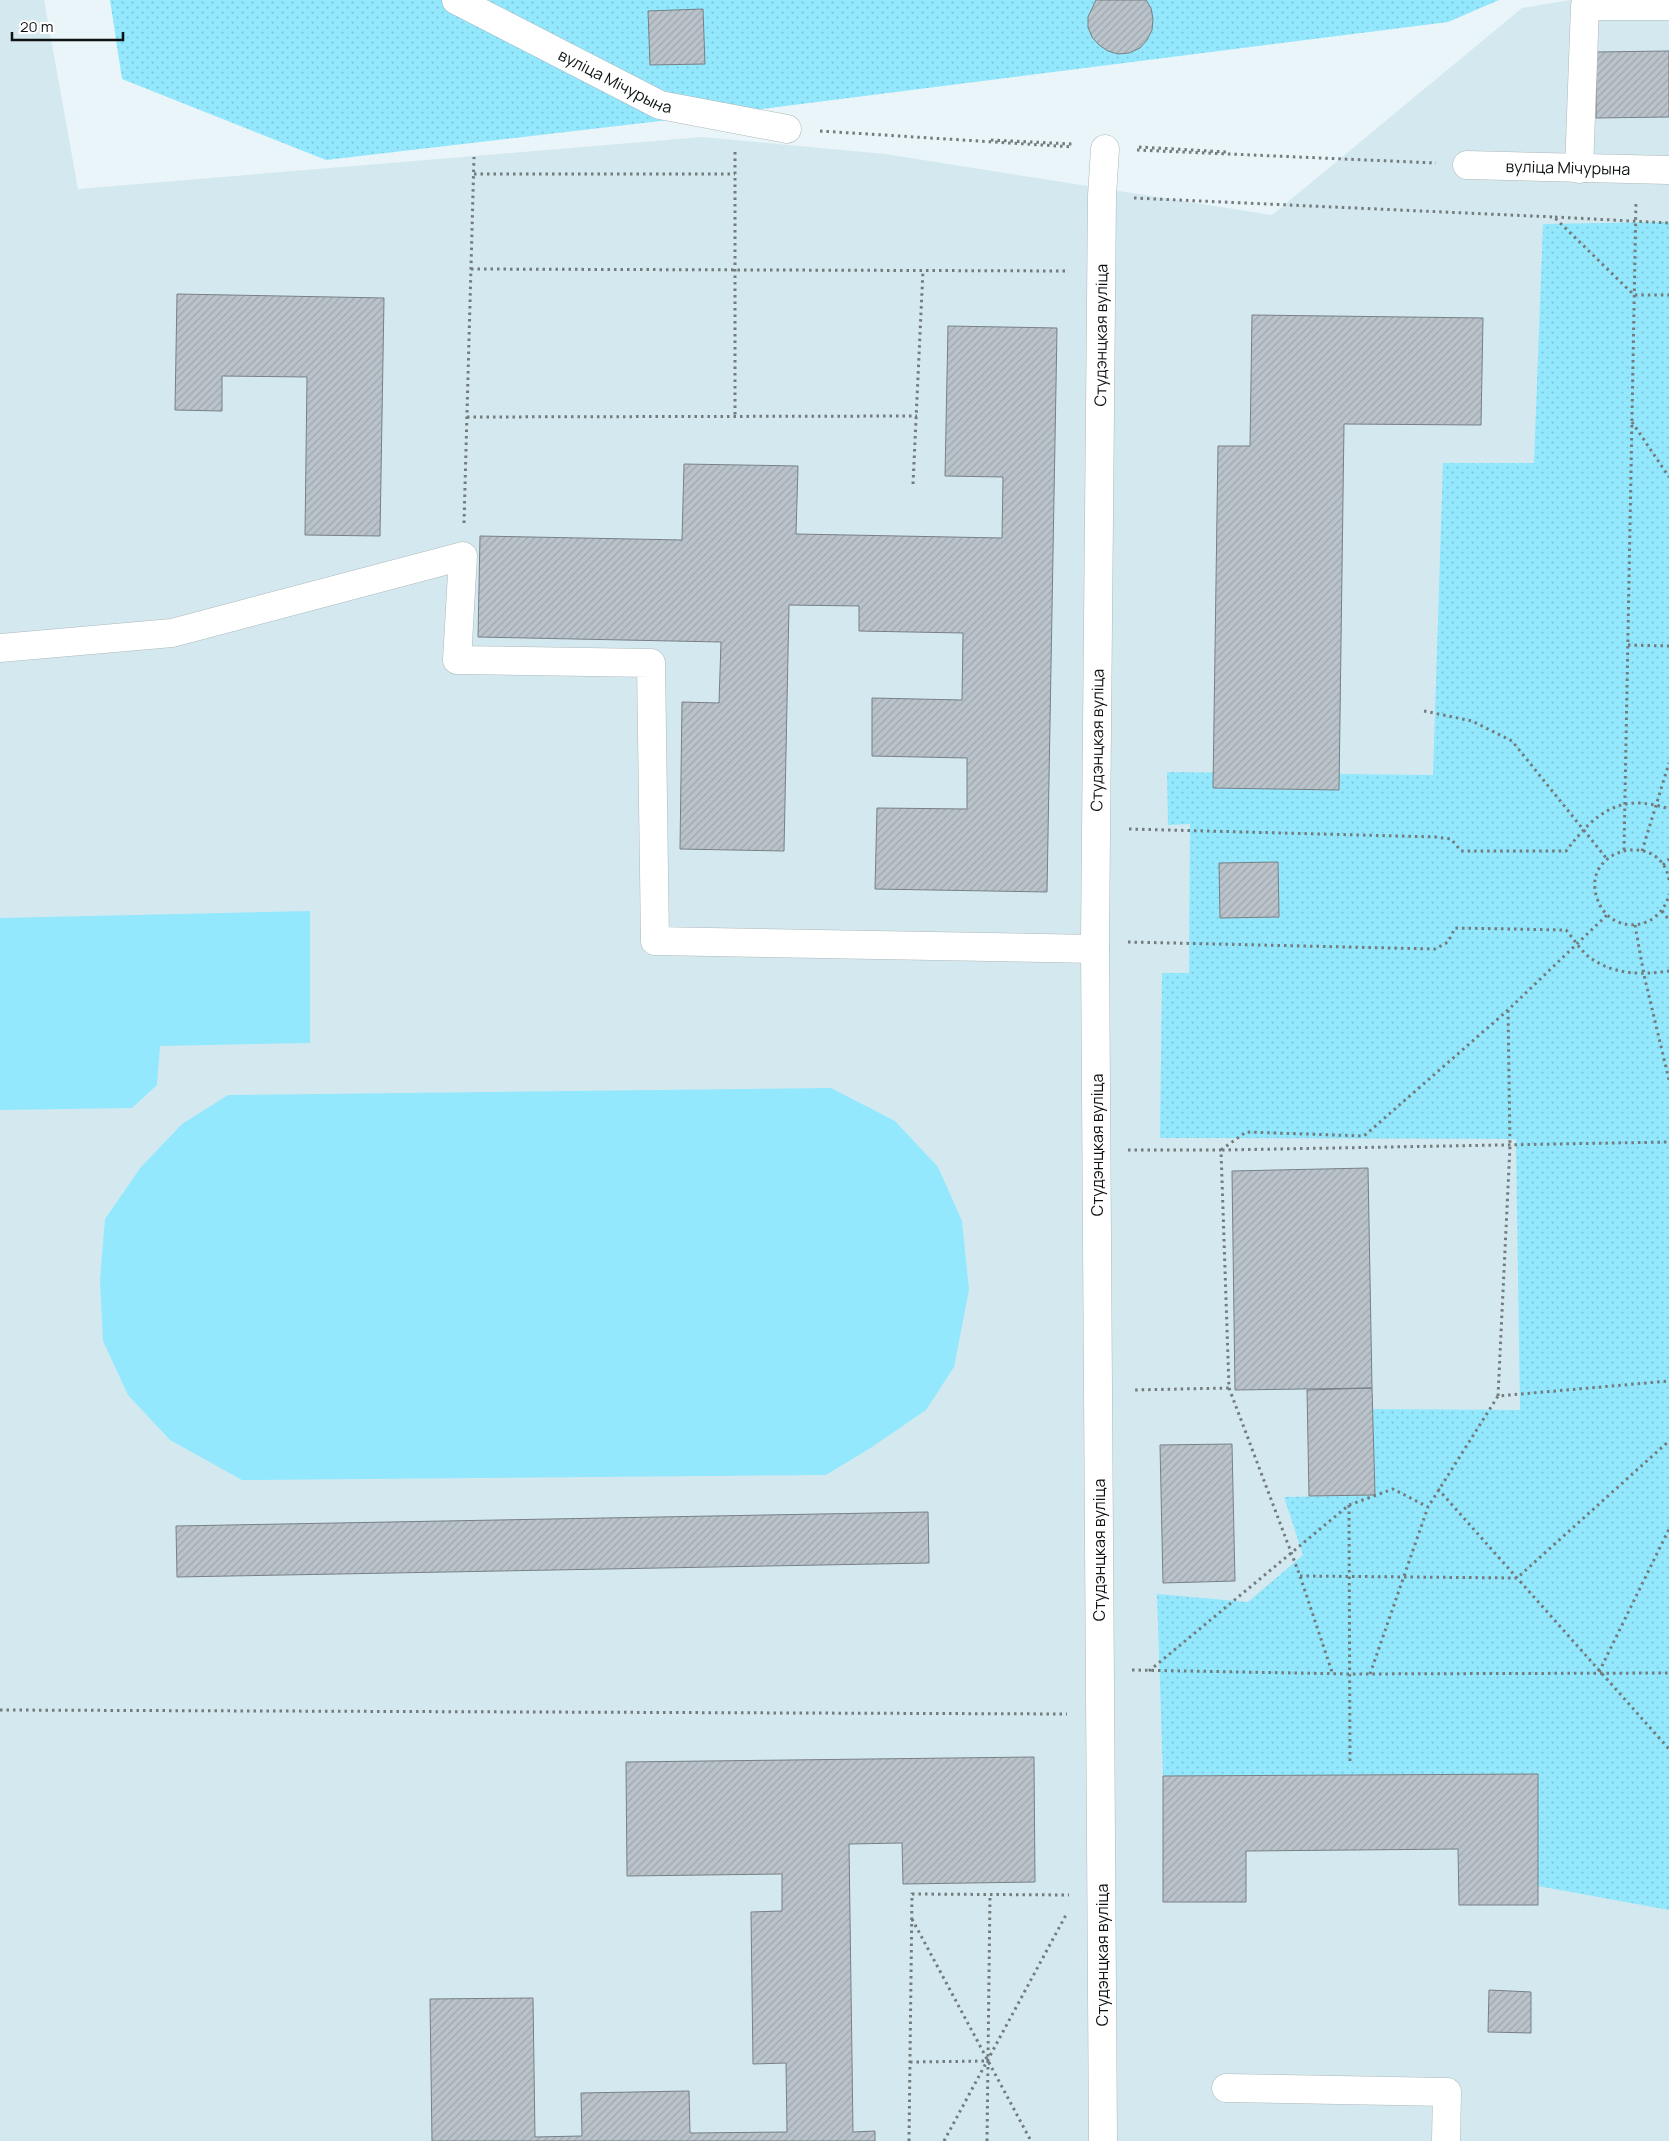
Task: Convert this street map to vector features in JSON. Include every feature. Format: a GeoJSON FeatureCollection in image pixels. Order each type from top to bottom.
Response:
{"type":"FeatureCollection","features":[{"type":"Feature","properties":{"kind":"street","name":"вуліца Мічурына"},"geometry":{"type":"LineString","coordinates":[[456,0],[660,105],[787,129]]}},
{"type":"Feature","properties":{"kind":"street"},"geometry":{"type":"LineString","coordinates":[[1579,169],[1585,6],[1669,6]]}},
{"type":"Feature","properties":{"kind":"street","name":"Студэнцкая вуліца"},"geometry":{"type":"LineString","coordinates":[[1103,2141],[1095,945],[1102,196],[1105,149]]}},
{"type":"Feature","properties":{"kind":"street","name":"вуліца Мічурына"},"geometry":{"type":"LineString","coordinates":[[1467,164],[1579,169],[1669,170]]}},
{"type":"Feature","properties":{"kind":"street"},"geometry":{"type":"LineString","coordinates":[[0,648],[172,634],[463,556],[457,660],[651,663],[654,941],[1095,945]]}},
{"type":"Feature","properties":{"kind":"street"},"geometry":{"type":"LineString","coordinates":[[1226,2088],[1447,2092],[1446,2141]]}},
{"type":"Feature","properties":{"kind":"path"},"geometry":{"type":"LineString","coordinates":[[735,119],[735,416]]}},
{"type":"Feature","properties":{"kind":"path"},"geometry":{"type":"LineString","coordinates":[[463,556],[474,157]]}},
{"type":"Feature","properties":{"kind":"path"},"geometry":{"type":"LineString","coordinates":[[1624,850],[1636,170]]}},
{"type":"Feature","properties":{"kind":"path"},"geometry":{"type":"LineString","coordinates":[[474,174],[735,174]]}},
{"type":"Feature","properties":{"kind":"path"},"geometry":{"type":"LineString","coordinates":[[1102,196],[1669,223]]}},
{"type":"Feature","properties":{"kind":"path"},"geometry":{"type":"LineString","coordinates":[[1554,217],[1634,295],[1669,295]]}},
{"type":"Feature","properties":{"kind":"path"},"geometry":{"type":"LineString","coordinates":[[471,269],[1102,271]]}},
{"type":"Feature","properties":{"kind":"path"},"geometry":{"type":"LineString","coordinates":[[913,484],[923,270]]}},
{"type":"Feature","properties":{"kind":"path"},"geometry":{"type":"LineString","coordinates":[[467,417],[917,416]]}},
{"type":"Feature","properties":{"kind":"path"},"geometry":{"type":"LineString","coordinates":[[1632,422],[1669,477]]}},
{"type":"Feature","properties":{"kind":"path"},"geometry":{"type":"LineString","coordinates":[[1628,645],[1669,646]]}},
{"type":"Feature","properties":{"kind":"path"},"geometry":{"type":"LineString","coordinates":[[1424,711],[1472,721],[1512,741],[1607,859]]}},
{"type":"Feature","properties":{"kind":"path"},"geometry":{"type":"LineString","coordinates":[[1642,851],[1669,763]]}},
{"type":"Feature","properties":{"kind":"path"},"geometry":{"type":"LineString","coordinates":[[1096,828],[1436,837],[1451,839],[1461,851],[1566,851],[1583,829],[1600,814],[1625,802],[1657,805],[1669,809]]}},
{"type":"Feature","properties":{"kind":"path"},"geometry":{"type":"LineString","coordinates":[[1669,880],[1663,865],[1654,856],[1642,851],[1624,850],[1607,859],[1600,867],[1594,887],[1600,906],[1607,915],[1615,921],[1635,925],[1645,923],[1662,911],[1669,894]]}},
{"type":"Feature","properties":{"kind":"path"},"geometry":{"type":"LineString","coordinates":[[1663,865],[1669,859]]}},
{"type":"Feature","properties":{"kind":"path"},"geometry":{"type":"LineString","coordinates":[[1662,911],[1669,920]]}},
{"type":"Feature","properties":{"kind":"path"},"geometry":{"type":"LineString","coordinates":[[1221,1150],[1246,1132],[1364,1136],[1508,1010],[1607,915]]}},
{"type":"Feature","properties":{"kind":"path"},"geometry":{"type":"LineString","coordinates":[[1635,925],[1644,975],[1669,1080]]}},
{"type":"Feature","properties":{"kind":"path"},"geometry":{"type":"LineString","coordinates":[[1095,945],[1435,949],[1448,942],[1455,928],[1566,930],[1592,959],[1623,972],[1644,975],[1669,971]]}},
{"type":"Feature","properties":{"kind":"path"},"geometry":{"type":"LineString","coordinates":[[1370,1674],[1428,1507],[1498,1396],[1510,1146],[1508,1010]]}},
{"type":"Feature","properties":{"kind":"path"},"geometry":{"type":"LineString","coordinates":[[1097,1150],[1510,1146],[1669,1142]]}},
{"type":"Feature","properties":{"kind":"path"},"geometry":{"type":"LineString","coordinates":[[1221,1150],[1229,1388],[1300,1576],[1332,1672]]}},
{"type":"Feature","properties":{"kind":"path"},"geometry":{"type":"LineString","coordinates":[[1498,1396],[1669,1381]]}},
{"type":"Feature","properties":{"kind":"path"},"geometry":{"type":"LineString","coordinates":[[1098,1391],[1229,1388]]}},
{"type":"Feature","properties":{"kind":"path"},"geometry":{"type":"LineString","coordinates":[[1300,1576],[1517,1578],[1669,1442]]}},
{"type":"Feature","properties":{"kind":"path"},"geometry":{"type":"LineString","coordinates":[[1148,1670],[1349,1505],[1393,1489],[1428,1507]]}},
{"type":"Feature","properties":{"kind":"path"},"geometry":{"type":"LineString","coordinates":[[1438,1489],[1669,1749]]}},
{"type":"Feature","properties":{"kind":"path"},"geometry":{"type":"LineString","coordinates":[[1349,1505],[1350,1762]]}},
{"type":"Feature","properties":{"kind":"path"},"geometry":{"type":"LineString","coordinates":[[1599,1672],[1669,1529]]}},
{"type":"Feature","properties":{"kind":"path"},"geometry":{"type":"LineString","coordinates":[[1100,1670],[1332,1672],[1350,1674],[1669,1673]]}},
{"type":"Feature","properties":{"kind":"path"},"geometry":{"type":"LineString","coordinates":[[0,1710],[1100,1714]]}},
{"type":"Feature","properties":{"kind":"path"},"geometry":{"type":"LineString","coordinates":[[910,2141],[912,1894],[1074,1895]]}},
{"type":"Feature","properties":{"kind":"path"},"geometry":{"type":"LineString","coordinates":[[987,2141],[990,1894]]}},
{"type":"Feature","properties":{"kind":"path"},"geometry":{"type":"LineString","coordinates":[[944,2141],[1069,1909]]}},
{"type":"Feature","properties":{"kind":"path"},"geometry":{"type":"LineString","coordinates":[[912,1918],[1030,2141]]}},
{"type":"Feature","properties":{"kind":"path"},"geometry":{"type":"LineString","coordinates":[[910,2062],[987,2061]]}},
{"type":"Feature","properties":{"kind":"shaded area"},"geometry":{"type":"Polygon","coordinates":[[[0,0],[44,0],[78,189],[702,137],[885,154],[1272,215],[1522,8],[1570,0],[1669,0],[1669,2141],[0,2141],[0,0]]]}},
{"type":"Feature","properties":{"kind":"shaded area"},"geometry":{"type":"Polygon","coordinates":[[[110,0],[1499,0],[1448,22],[746,111],[326,160],[122,79],[110,0]]]}},
{"type":"Feature","properties":{"kind":"shaded area"},"geometry":{"type":"Polygon","coordinates":[[[1669,222],[1669,1910],[1538,1886],[1537,1774],[1163,1776],[1157,1594],[1248,1602],[1303,1555],[1284,1497],[1375,1495],[1373,1409],[1520,1410],[1516,1139],[1160,1138],[1162,973],[1189,973],[1190,824],[1168,825],[1167,772],[1433,775],[1443,463],[1534,463],[1543,224],[1669,222]]]}},
{"type":"Feature","properties":{"kind":"shaded area"},"geometry":{"type":"Polygon","coordinates":[[[310,911],[310,1043],[160,1046],[157,1085],[132,1108],[0,1110],[0,918],[310,911]]]}},
{"type":"Feature","properties":{"kind":"shaded area"},"geometry":{"type":"Polygon","coordinates":[[[831,1088],[895,1121],[938,1167],[962,1221],[969,1290],[954,1367],[926,1410],[872,1447],[826,1475],[242,1480],[170,1440],[128,1395],[103,1341],[100,1280],[105,1219],[141,1167],[182,1124],[228,1095],[831,1088]]]}},
{"type":"Feature","properties":{"kind":"building"},"geometry":{"type":"Polygon","coordinates":[[[1096,0],[1146,0],[1151,8],[1152,30],[1140,48],[1129,53],[1118,54],[1108,51],[1099,45],[1092,37],[1088,27],[1088,17],[1096,0]]]}},
{"type":"Feature","properties":{"kind":"building"},"geometry":{"type":"Polygon","coordinates":[[[703,9],[705,64],[650,65],[648,11],[703,9]]]}},
{"type":"Feature","properties":{"kind":"building"},"geometry":{"type":"Polygon","coordinates":[[[1669,51],[1669,117],[1596,118],[1596,52],[1669,51]]]}},
{"type":"Feature","properties":{"kind":"building"},"geometry":{"type":"Polygon","coordinates":[[[177,294],[384,298],[380,536],[305,535],[307,377],[222,376],[222,411],[175,410],[177,294]]]}},
{"type":"Feature","properties":{"kind":"building"},"geometry":{"type":"Polygon","coordinates":[[[1252,315],[1483,318],[1481,425],[1344,424],[1339,790],[1213,788],[1218,446],[1250,446],[1252,315]]]}},
{"type":"Feature","properties":{"kind":"building"},"geometry":{"type":"Polygon","coordinates":[[[948,326],[1057,328],[1047,892],[875,889],[877,808],[967,809],[967,758],[872,756],[872,698],[962,700],[963,633],[859,631],[859,606],[789,605],[784,851],[680,849],[682,702],[719,703],[721,642],[478,637],[480,536],[682,540],[684,464],[798,466],[796,534],[1002,538],[1003,477],[945,476],[948,326]]]}},
{"type":"Feature","properties":{"kind":"building"},"geometry":{"type":"Polygon","coordinates":[[[1278,862],[1279,917],[1220,918],[1219,863],[1278,862]]]}},
{"type":"Feature","properties":{"kind":"building"},"geometry":{"type":"Polygon","coordinates":[[[1368,1168],[1372,1388],[1235,1390],[1232,1171],[1368,1168]]]}},
{"type":"Feature","properties":{"kind":"building"},"geometry":{"type":"Polygon","coordinates":[[[1372,1388],[1375,1495],[1309,1496],[1307,1390],[1372,1388]]]}},
{"type":"Feature","properties":{"kind":"building"},"geometry":{"type":"Polygon","coordinates":[[[1232,1444],[1235,1581],[1163,1583],[1160,1445],[1232,1444]]]}},
{"type":"Feature","properties":{"kind":"building"},"geometry":{"type":"Polygon","coordinates":[[[928,1512],[929,1563],[177,1577],[176,1526],[928,1512]]]}},
{"type":"Feature","properties":{"kind":"building"},"geometry":{"type":"Polygon","coordinates":[[[1034,1757],[1035,1882],[903,1884],[902,1843],[849,1844],[853,2132],[875,2131],[875,2141],[432,2141],[430,1999],[533,1998],[535,2137],[582,2136],[581,2093],[689,2091],[690,2133],[787,2132],[786,2063],[753,2064],[751,1912],[782,1911],[782,1874],[627,1876],[626,1762],[1034,1757]]]}},
{"type":"Feature","properties":{"kind":"building"},"geometry":{"type":"Polygon","coordinates":[[[1538,1774],[1538,1905],[1459,1905],[1458,1849],[1246,1851],[1246,1902],[1163,1902],[1163,1776],[1538,1774]]]}},
{"type":"Feature","properties":{"kind":"building"},"geometry":{"type":"Polygon","coordinates":[[[1489,1990],[1531,1992],[1531,2033],[1488,2032],[1489,1990]]]}}]}
